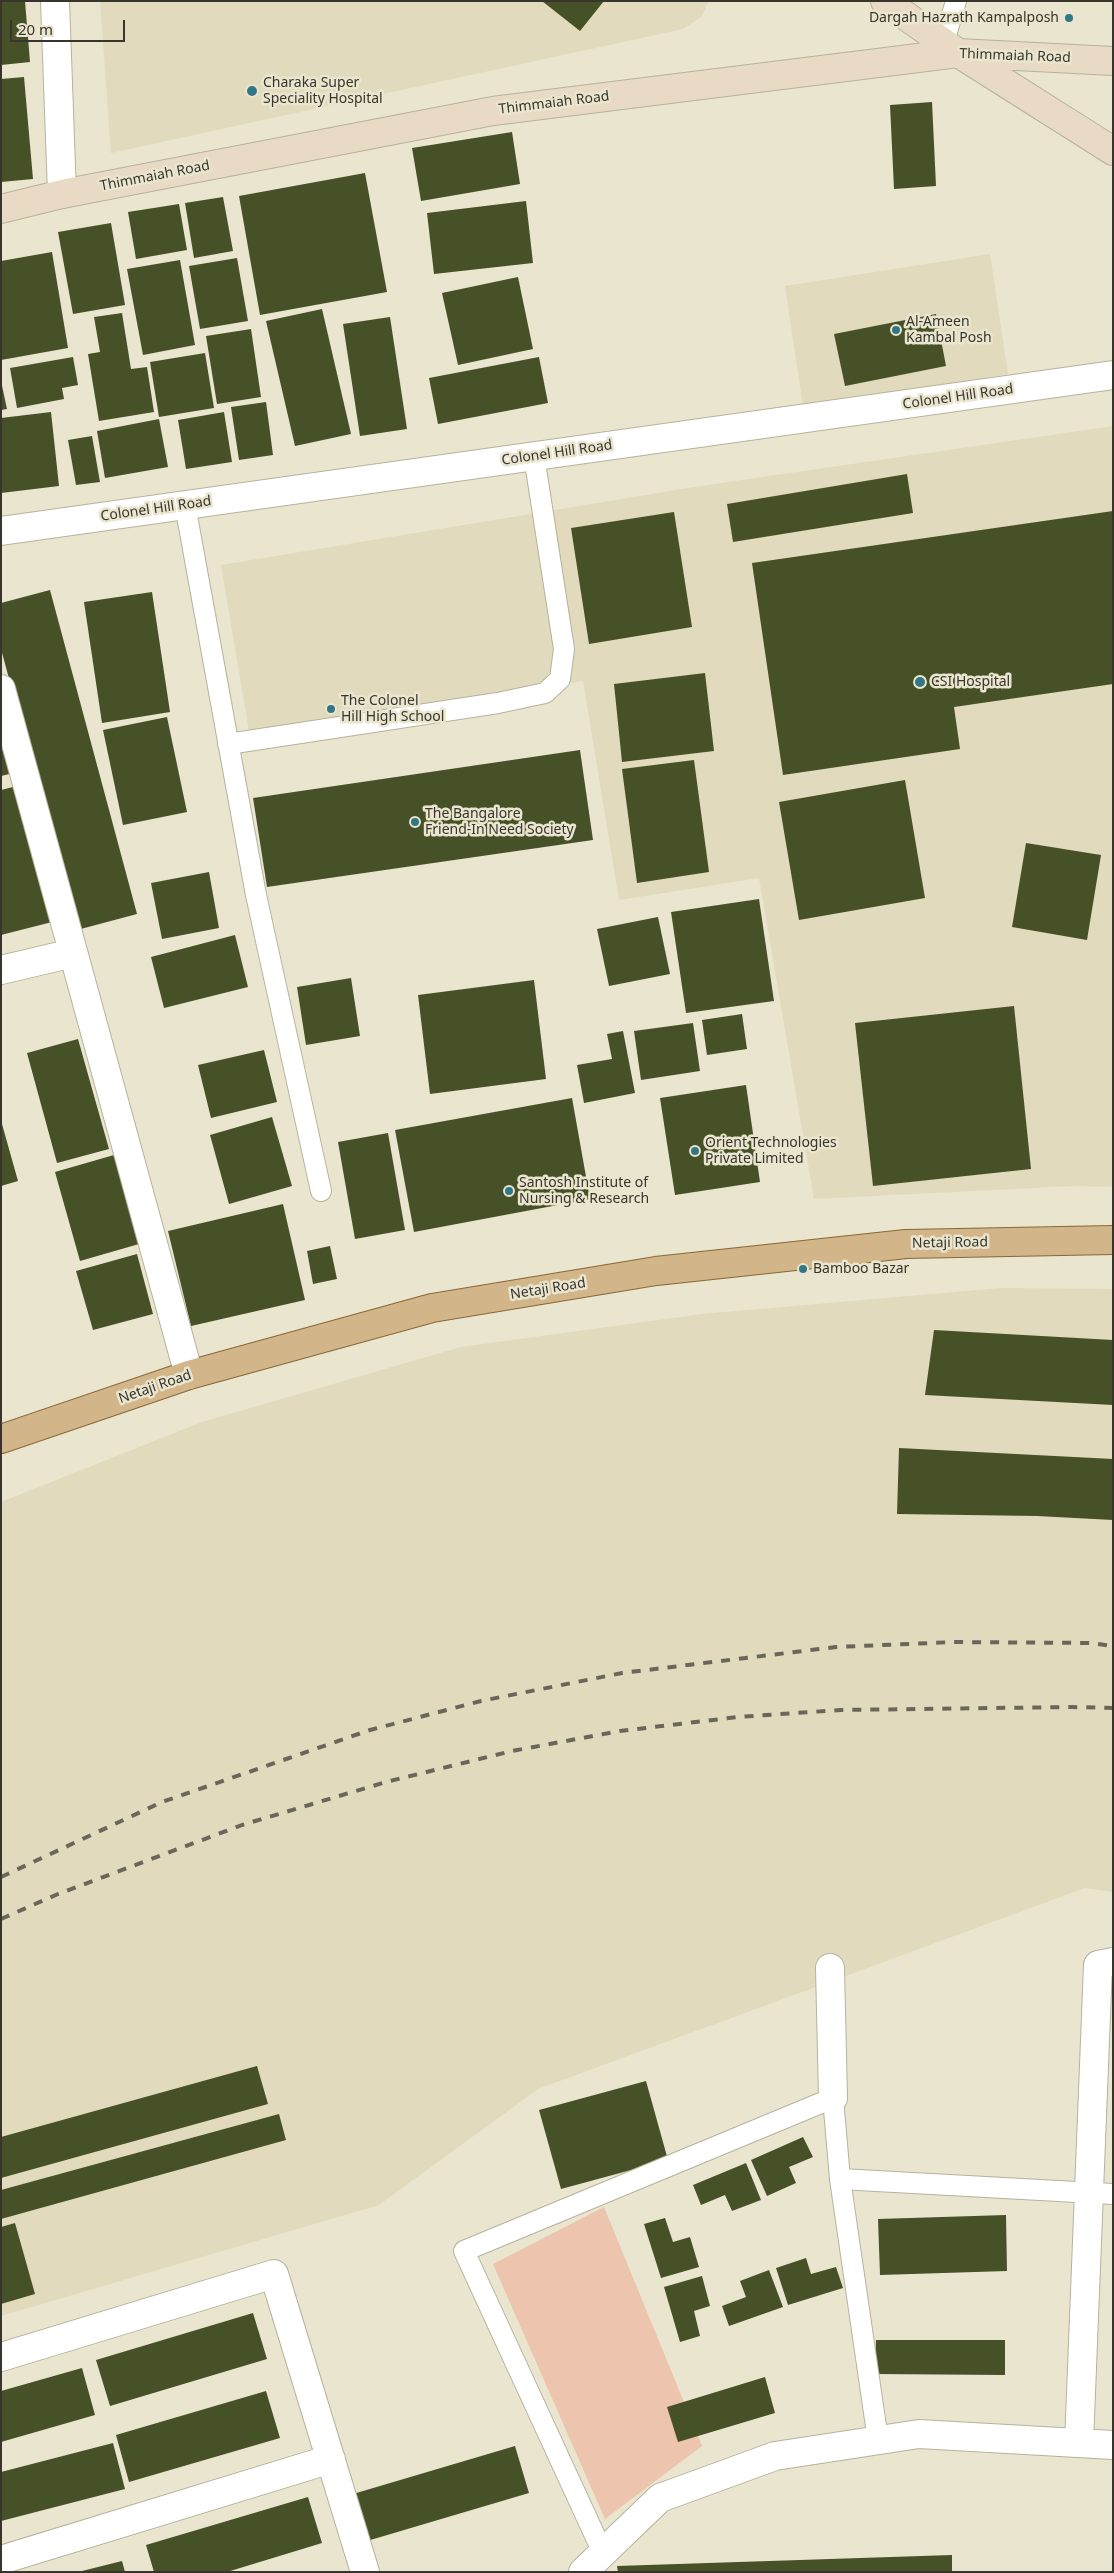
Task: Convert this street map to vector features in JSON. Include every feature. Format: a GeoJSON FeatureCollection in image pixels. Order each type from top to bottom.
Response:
{"type":"FeatureCollection","features":[{"type":"Feature","properties":{"kind":"main road","name":"Netaji Road"},"geometry":{"type":"LineString","coordinates":[[1,1439],[189,1375],[432,1308],[656,1271],[906,1244],[1113,1240]]}},
{"type":"Feature","properties":{"kind":"street"},"geometry":{"type":"LineString","coordinates":[[55,1],[62,194]]}},
{"type":"Feature","properties":{"kind":"street"},"geometry":{"type":"LineString","coordinates":[[885,1],[951,47],[1113,151]]}},
{"type":"Feature","properties":{"kind":"street","name":"Thimmaiah Road"},"geometry":{"type":"LineString","coordinates":[[1,209],[62,194],[494,111],[951,47],[1113,61]]}},
{"type":"Feature","properties":{"kind":"street","name":"Colonel Hill Road"},"geometry":{"type":"LineString","coordinates":[[1,531],[1113,375]]}},
{"type":"Feature","properties":{"kind":"street"},"geometry":{"type":"LineString","coordinates":[[1,689],[189,1375]]}},
{"type":"Feature","properties":{"kind":"street"},"geometry":{"type":"LineString","coordinates":[[1,970],[73,953]]}},
{"type":"Feature","properties":{"kind":"street"},"geometry":{"type":"LineString","coordinates":[[1079,2443],[1101,2193],[1098,1965],[1113,1962]]}},
{"type":"Feature","properties":{"kind":"street"},"geometry":{"type":"LineString","coordinates":[[830,1968],[833,2098]]}},
{"type":"Feature","properties":{"kind":"street"},"geometry":{"type":"LineString","coordinates":[[1,2357],[274,2274],[365,2572]]}},
{"type":"Feature","properties":{"kind":"street"},"geometry":{"type":"LineString","coordinates":[[584,2572],[660,2498],[775,2456],[919,2434],[1113,2444]]}},
{"type":"Feature","properties":{"kind":"street"},"geometry":{"type":"LineString","coordinates":[[1,2560],[331,2459]]}},
{"type":"Feature","properties":{"kind":"lane"},"geometry":{"type":"LineString","coordinates":[[951,47],[956,1]]}},
{"type":"Feature","properties":{"kind":"lane"},"geometry":{"type":"LineString","coordinates":[[228,744],[498,703],[545,692],[560,679],[564,649],[534,456]]}},
{"type":"Feature","properties":{"kind":"lane"},"geometry":{"type":"LineString","coordinates":[[185,505],[256,894],[321,1191]]}},
{"type":"Feature","properties":{"kind":"lane"},"geometry":{"type":"LineString","coordinates":[[603,2553],[464,2251],[833,2098],[840,2179],[878,2440]]}},
{"type":"Feature","properties":{"kind":"lane"},"geometry":{"type":"LineString","coordinates":[[840,2179],[1101,2193]]}},
{"type":"Feature","properties":{"kind":"shaded area","name":"Charaka Super Speciality Hospital"},"geometry":{"type":"Polygon","coordinates":[[[100,1],[709,1],[701,17],[683,29],[111,153],[100,1]]]}},
{"type":"Feature","properties":{"kind":"shaded area","name":"Al-Ameen Kambal Posh"},"geometry":{"type":"Polygon","coordinates":[[[990,254],[1008,374],[803,406],[785,286],[990,254]]]}},
{"type":"Feature","properties":{"kind":"shaded area","name":"CSI Hospital"},"geometry":{"type":"Polygon","coordinates":[[[1113,426],[1113,1187],[1074,1186],[814,1199],[759,878],[619,900],[583,681],[250,737],[221,565],[694,487],[1113,426]]]}},
{"type":"Feature","properties":{"kind":"shaded area"},"geometry":{"type":"Polygon","coordinates":[[[1000,1288],[1113,1289],[1113,1892],[1085,1888],[538,2089],[379,2205],[1,2316],[1,1502],[202,1422],[461,1347],[702,1314],[1000,1288]]]}},
{"type":"Feature","properties":{"kind":"shaded area"},"geometry":{"type":"Polygon","coordinates":[[[604,2207],[702,2446],[605,2519],[493,2264],[604,2207]]]}},
{"type":"Feature","properties":{"kind":"building"},"geometry":{"type":"Polygon","coordinates":[[[1,1],[25,1],[30,62],[1,65],[1,1]]]}},
{"type":"Feature","properties":{"kind":"building"},"geometry":{"type":"Polygon","coordinates":[[[542,1],[604,1],[580,31],[542,1]]]}},
{"type":"Feature","properties":{"kind":"building"},"geometry":{"type":"Polygon","coordinates":[[[24,77],[33,179],[1,182],[1,79],[24,77]]]}},
{"type":"Feature","properties":{"kind":"building"},"geometry":{"type":"Polygon","coordinates":[[[932,102],[936,186],[894,189],[890,105],[932,102]]]}},
{"type":"Feature","properties":{"kind":"building"},"geometry":{"type":"Polygon","coordinates":[[[512,132],[520,184],[421,201],[412,148],[512,132]]]}},
{"type":"Feature","properties":{"kind":"building"},"geometry":{"type":"Polygon","coordinates":[[[365,173],[387,292],[260,315],[239,196],[365,173]]]}},
{"type":"Feature","properties":{"kind":"building"},"geometry":{"type":"Polygon","coordinates":[[[223,197],[233,251],[194,258],[185,203],[223,197]]]}},
{"type":"Feature","properties":{"kind":"building"},"geometry":{"type":"Polygon","coordinates":[[[526,201],[533,263],[434,274],[427,213],[526,201]]]}},
{"type":"Feature","properties":{"kind":"building"},"geometry":{"type":"Polygon","coordinates":[[[179,204],[187,250],[136,259],[128,212],[179,204]]]}},
{"type":"Feature","properties":{"kind":"building"},"geometry":{"type":"Polygon","coordinates":[[[111,223],[125,305],[73,314],[58,232],[111,223]]]}},
{"type":"Feature","properties":{"kind":"building"},"geometry":{"type":"Polygon","coordinates":[[[52,252],[68,348],[1,360],[1,261],[52,252]]]}},
{"type":"Feature","properties":{"kind":"building"},"geometry":{"type":"Polygon","coordinates":[[[237,258],[248,321],[200,329],[189,266],[237,258]]]}},
{"type":"Feature","properties":{"kind":"building"},"geometry":{"type":"Polygon","coordinates":[[[180,260],[195,345],[143,355],[127,269],[180,260]]]}},
{"type":"Feature","properties":{"kind":"building"},"geometry":{"type":"Polygon","coordinates":[[[518,277],[533,349],[458,365],[442,293],[518,277]]]}},
{"type":"Feature","properties":{"kind":"building"},"geometry":{"type":"Polygon","coordinates":[[[322,309],[351,434],[295,446],[266,321],[322,309]]]}},
{"type":"Feature","properties":{"kind":"building"},"geometry":{"type":"Polygon","coordinates":[[[122,313],[131,369],[147,367],[154,412],[99,421],[88,354],[100,352],[94,317],[122,313]]]}},
{"type":"Feature","properties":{"kind":"building"},"geometry":{"type":"Polygon","coordinates":[[[936,314],[946,366],[845,386],[834,334],[936,314]]]}},
{"type":"Feature","properties":{"kind":"building"},"geometry":{"type":"Polygon","coordinates":[[[390,317],[407,429],[360,436],[343,324],[390,317]]]}},
{"type":"Feature","properties":{"kind":"building"},"geometry":{"type":"Polygon","coordinates":[[[251,329],[261,397],[217,404],[206,336],[251,329]]]}},
{"type":"Feature","properties":{"kind":"building"},"geometry":{"type":"Polygon","coordinates":[[[205,353],[214,408],[159,417],[150,362],[205,353]]]}},
{"type":"Feature","properties":{"kind":"building"},"geometry":{"type":"Polygon","coordinates":[[[73,357],[78,385],[62,388],[64,399],[17,408],[10,368],[73,357]]]}},
{"type":"Feature","properties":{"kind":"building"},"geometry":{"type":"Polygon","coordinates":[[[539,357],[548,403],[438,424],[429,378],[539,357]]]}},
{"type":"Feature","properties":{"kind":"building"},"geometry":{"type":"Polygon","coordinates":[[[1,381],[7,409],[1,410],[1,381]]]}},
{"type":"Feature","properties":{"kind":"building"},"geometry":{"type":"Polygon","coordinates":[[[266,402],[273,455],[239,460],[231,407],[266,402]]]}},
{"type":"Feature","properties":{"kind":"building"},"geometry":{"type":"Polygon","coordinates":[[[51,412],[59,486],[1,493],[1,418],[51,412]]]}},
{"type":"Feature","properties":{"kind":"building"},"geometry":{"type":"Polygon","coordinates":[[[224,412],[232,462],[186,469],[178,420],[224,412]]]}},
{"type":"Feature","properties":{"kind":"building"},"geometry":{"type":"Polygon","coordinates":[[[159,419],[168,467],[105,478],[97,431],[159,419]]]}},
{"type":"Feature","properties":{"kind":"building"},"geometry":{"type":"Polygon","coordinates":[[[92,436],[100,482],[76,485],[68,440],[92,436]]]}},
{"type":"Feature","properties":{"kind":"building"},"geometry":{"type":"Polygon","coordinates":[[[907,474],[913,513],[733,542],[727,504],[907,474]]]}},
{"type":"Feature","properties":{"kind":"building"},"geometry":{"type":"Polygon","coordinates":[[[1113,511],[1113,684],[954,707],[960,749],[783,775],[752,563],[1113,511]]]}},
{"type":"Feature","properties":{"kind":"building"},"geometry":{"type":"Polygon","coordinates":[[[674,512],[692,627],[589,644],[571,528],[674,512]]]}},
{"type":"Feature","properties":{"kind":"building"},"geometry":{"type":"Polygon","coordinates":[[[50,590],[137,914],[77,930],[1,649],[1,603],[50,590]]]}},
{"type":"Feature","properties":{"kind":"building"},"geometry":{"type":"Polygon","coordinates":[[[152,592],[170,712],[102,723],[84,602],[152,592]]]}},
{"type":"Feature","properties":{"kind":"building"},"geometry":{"type":"Polygon","coordinates":[[[705,673],[714,751],[622,762],[614,684],[705,673]]]}},
{"type":"Feature","properties":{"kind":"building"},"geometry":{"type":"Polygon","coordinates":[[[1,712],[18,772],[1,776],[1,712]]]}},
{"type":"Feature","properties":{"kind":"building"},"geometry":{"type":"Polygon","coordinates":[[[167,717],[187,812],[123,825],[103,730],[167,717]]]}},
{"type":"Feature","properties":{"kind":"building"},"geometry":{"type":"Polygon","coordinates":[[[580,750],[593,840],[267,887],[253,798],[580,750]]]}},
{"type":"Feature","properties":{"kind":"building"},"geometry":{"type":"Polygon","coordinates":[[[694,760],[709,872],[637,883],[622,769],[694,760]]]}},
{"type":"Feature","properties":{"kind":"building"},"geometry":{"type":"Polygon","coordinates":[[[905,780],[925,898],[799,920],[779,802],[905,780]]]}},
{"type":"Feature","properties":{"kind":"building"},"geometry":{"type":"Polygon","coordinates":[[[17,786],[52,922],[1,935],[1,790],[17,786]]]}},
{"type":"Feature","properties":{"kind":"building"},"geometry":{"type":"Polygon","coordinates":[[[1026,843],[1101,855],[1087,940],[1012,927],[1026,843]]]}},
{"type":"Feature","properties":{"kind":"building"},"geometry":{"type":"Polygon","coordinates":[[[209,872],[219,928],[162,939],[151,883],[209,872]]]}},
{"type":"Feature","properties":{"kind":"building"},"geometry":{"type":"Polygon","coordinates":[[[759,899],[774,1001],[686,1013],[671,912],[759,899]]]}},
{"type":"Feature","properties":{"kind":"building"},"geometry":{"type":"Polygon","coordinates":[[[658,917],[670,974],[609,986],[597,929],[658,917]]]}},
{"type":"Feature","properties":{"kind":"building"},"geometry":{"type":"Polygon","coordinates":[[[235,935],[248,987],[164,1008],[151,957],[235,935]]]}},
{"type":"Feature","properties":{"kind":"building"},"geometry":{"type":"Polygon","coordinates":[[[351,978],[360,1036],[306,1045],[297,987],[351,978]]]}},
{"type":"Feature","properties":{"kind":"building"},"geometry":{"type":"Polygon","coordinates":[[[534,980],[546,1079],[430,1094],[418,995],[534,980]]]}},
{"type":"Feature","properties":{"kind":"building"},"geometry":{"type":"Polygon","coordinates":[[[1014,1006],[1031,1169],[873,1186],[855,1023],[1014,1006]]]}},
{"type":"Feature","properties":{"kind":"building"},"geometry":{"type":"Polygon","coordinates":[[[742,1014],[747,1049],[707,1055],[702,1020],[742,1014]]]}},
{"type":"Feature","properties":{"kind":"building"},"geometry":{"type":"Polygon","coordinates":[[[693,1023],[700,1071],[641,1080],[634,1031],[693,1023]]]}},
{"type":"Feature","properties":{"kind":"building"},"geometry":{"type":"Polygon","coordinates":[[[623,1031],[635,1093],[584,1103],[577,1065],[612,1059],[607,1034],[623,1031]]]}},
{"type":"Feature","properties":{"kind":"building"},"geometry":{"type":"Polygon","coordinates":[[[78,1039],[109,1149],[57,1163],[27,1053],[78,1039]]]}},
{"type":"Feature","properties":{"kind":"building"},"geometry":{"type":"Polygon","coordinates":[[[264,1050],[277,1102],[211,1118],[198,1065],[264,1050]]]}},
{"type":"Feature","properties":{"kind":"building"},"geometry":{"type":"Polygon","coordinates":[[[746,1085],[760,1182],[675,1195],[660,1098],[746,1085]]]}},
{"type":"Feature","properties":{"kind":"building"},"geometry":{"type":"Polygon","coordinates":[[[572,1098],[590,1199],[414,1232],[395,1130],[572,1098]]]}},
{"type":"Feature","properties":{"kind":"building"},"geometry":{"type":"Polygon","coordinates":[[[272,1117],[292,1186],[229,1204],[210,1135],[272,1117]]]}},
{"type":"Feature","properties":{"kind":"building"},"geometry":{"type":"Polygon","coordinates":[[[1,1125],[18,1181],[1,1186],[1,1125]]]}},
{"type":"Feature","properties":{"kind":"building"},"geometry":{"type":"Polygon","coordinates":[[[388,1133],[405,1230],[355,1239],[338,1142],[388,1133]]]}},
{"type":"Feature","properties":{"kind":"building"},"geometry":{"type":"Polygon","coordinates":[[[114,1155],[139,1244],[80,1261],[55,1172],[114,1155]]]}},
{"type":"Feature","properties":{"kind":"building"},"geometry":{"type":"Polygon","coordinates":[[[283,1204],[305,1300],[191,1326],[168,1231],[283,1204]]]}},
{"type":"Feature","properties":{"kind":"building"},"geometry":{"type":"Polygon","coordinates":[[[330,1246],[337,1279],[313,1284],[307,1251],[330,1246]]]}},
{"type":"Feature","properties":{"kind":"building"},"geometry":{"type":"Polygon","coordinates":[[[137,1254],[153,1314],[93,1330],[76,1271],[137,1254]]]}},
{"type":"Feature","properties":{"kind":"building"},"geometry":{"type":"Polygon","coordinates":[[[934,1330],[1113,1340],[1113,1405],[925,1395],[934,1330]]]}},
{"type":"Feature","properties":{"kind":"building"},"geometry":{"type":"Polygon","coordinates":[[[899,1448],[1113,1459],[1113,1520],[1037,1516],[897,1514],[899,1448]]]}},
{"type":"Feature","properties":{"kind":"building"},"geometry":{"type":"Polygon","coordinates":[[[257,2066],[268,2104],[1,2178],[1,2137],[257,2066]]]}},
{"type":"Feature","properties":{"kind":"building"},"geometry":{"type":"Polygon","coordinates":[[[646,2081],[668,2160],[561,2189],[539,2110],[646,2081]]]}},
{"type":"Feature","properties":{"kind":"building"},"geometry":{"type":"Polygon","coordinates":[[[279,2114],[286,2140],[1,2219],[1,2190],[279,2114]]]}},
{"type":"Feature","properties":{"kind":"building"},"geometry":{"type":"Polygon","coordinates":[[[803,2137],[813,2157],[789,2167],[796,2183],[767,2196],[751,2160],[803,2137]]]}},
{"type":"Feature","properties":{"kind":"building"},"geometry":{"type":"Polygon","coordinates":[[[746,2163],[761,2200],[732,2211],[725,2195],[701,2205],[693,2185],[746,2163]]]}},
{"type":"Feature","properties":{"kind":"building"},"geometry":{"type":"Polygon","coordinates":[[[1006,2215],[1007,2271],[880,2275],[878,2219],[1006,2215]]]}},
{"type":"Feature","properties":{"kind":"building"},"geometry":{"type":"Polygon","coordinates":[[[665,2218],[673,2242],[690,2237],[699,2267],[661,2278],[644,2224],[665,2218]]]}},
{"type":"Feature","properties":{"kind":"building"},"geometry":{"type":"Polygon","coordinates":[[[15,2223],[35,2294],[1,2304],[1,2227],[15,2223]]]}},
{"type":"Feature","properties":{"kind":"building"},"geometry":{"type":"Polygon","coordinates":[[[806,2258],[811,2274],[836,2267],[843,2288],[788,2305],[776,2268],[806,2258]]]}},
{"type":"Feature","properties":{"kind":"building"},"geometry":{"type":"Polygon","coordinates":[[[769,2270],[783,2307],[729,2326],[722,2306],[746,2297],[740,2281],[769,2270]]]}},
{"type":"Feature","properties":{"kind":"building"},"geometry":{"type":"Polygon","coordinates":[[[702,2276],[710,2306],[694,2311],[700,2336],[680,2342],[664,2287],[702,2276]]]}},
{"type":"Feature","properties":{"kind":"building"},"geometry":{"type":"Polygon","coordinates":[[[253,2313],[267,2359],[110,2406],[96,2360],[253,2313]]]}},
{"type":"Feature","properties":{"kind":"building"},"geometry":{"type":"Polygon","coordinates":[[[876,2340],[1005,2340],[1005,2375],[875,2374],[876,2340]]]}},
{"type":"Feature","properties":{"kind":"building"},"geometry":{"type":"Polygon","coordinates":[[[82,2368],[95,2415],[1,2442],[1,2391],[82,2368]]]}},
{"type":"Feature","properties":{"kind":"building"},"geometry":{"type":"Polygon","coordinates":[[[765,2377],[775,2413],[678,2442],[667,2407],[765,2377]]]}},
{"type":"Feature","properties":{"kind":"building"},"geometry":{"type":"Polygon","coordinates":[[[266,2391],[280,2438],[129,2482],[116,2435],[266,2391]]]}},
{"type":"Feature","properties":{"kind":"building"},"geometry":{"type":"Polygon","coordinates":[[[113,2443],[125,2489],[1,2521],[1,2472],[113,2443]]]}},
{"type":"Feature","properties":{"kind":"building"},"geometry":{"type":"Polygon","coordinates":[[[515,2446],[529,2493],[367,2541],[353,2494],[515,2446]]]}},
{"type":"Feature","properties":{"kind":"building"},"geometry":{"type":"Polygon","coordinates":[[[308,2497],[322,2543],[227,2572],[154,2572],[146,2545],[308,2497]]]}},
{"type":"Feature","properties":{"kind":"building"},"geometry":{"type":"Polygon","coordinates":[[[952,2555],[952,2572],[618,2572],[617,2566],[952,2555]]]}},
{"type":"Feature","properties":{"kind":"building"},"geometry":{"type":"Polygon","coordinates":[[[122,2561],[125,2572],[82,2572],[82,2571],[122,2561]]]}},
{"type":"Feature","properties":{"kind":"railway"},"geometry":{"type":"LineString","coordinates":[[1,1877],[162,1802],[370,1730],[481,1701],[622,1673],[836,1647],[954,1642],[1091,1643],[1113,1646]]}},
{"type":"Feature","properties":{"kind":"railway"},"geometry":{"type":"LineString","coordinates":[[1,1919],[58,1894],[242,1825],[386,1782],[512,1751],[620,1731],[738,1717],[840,1710],[1113,1708]]}},
{"type":"Feature","properties":{"kind":"place","name":"Dargah Hazrath Kampalposh"},"geometry":{"type":"Point","coordinates":[1069,18]}},
{"type":"Feature","properties":{"kind":"place","name":"Charaka Super Speciality Hospital"},"geometry":{"type":"Point","coordinates":[252,91]}},
{"type":"Feature","properties":{"kind":"place","name":"Al-Ameen Kambal Posh"},"geometry":{"type":"Point","coordinates":[896,330]}},
{"type":"Feature","properties":{"kind":"place","name":"CSI Hospital"},"geometry":{"type":"Point","coordinates":[920,682]}},
{"type":"Feature","properties":{"kind":"place","name":"The Colonel Hill High School"},"geometry":{"type":"Point","coordinates":[331,709]}},
{"type":"Feature","properties":{"kind":"place","name":"The Bangalore Friend-In Need Society"},"geometry":{"type":"Point","coordinates":[415,822]}},
{"type":"Feature","properties":{"kind":"place","name":"Orient Technologies Private Limited"},"geometry":{"type":"Point","coordinates":[695,1151]}},
{"type":"Feature","properties":{"kind":"place","name":"Santosh Institute of Nursing & Research"},"geometry":{"type":"Point","coordinates":[509,1191]}},
{"type":"Feature","properties":{"kind":"place","name":"Bamboo Bazar"},"geometry":{"type":"Point","coordinates":[803,1269]}}]}
